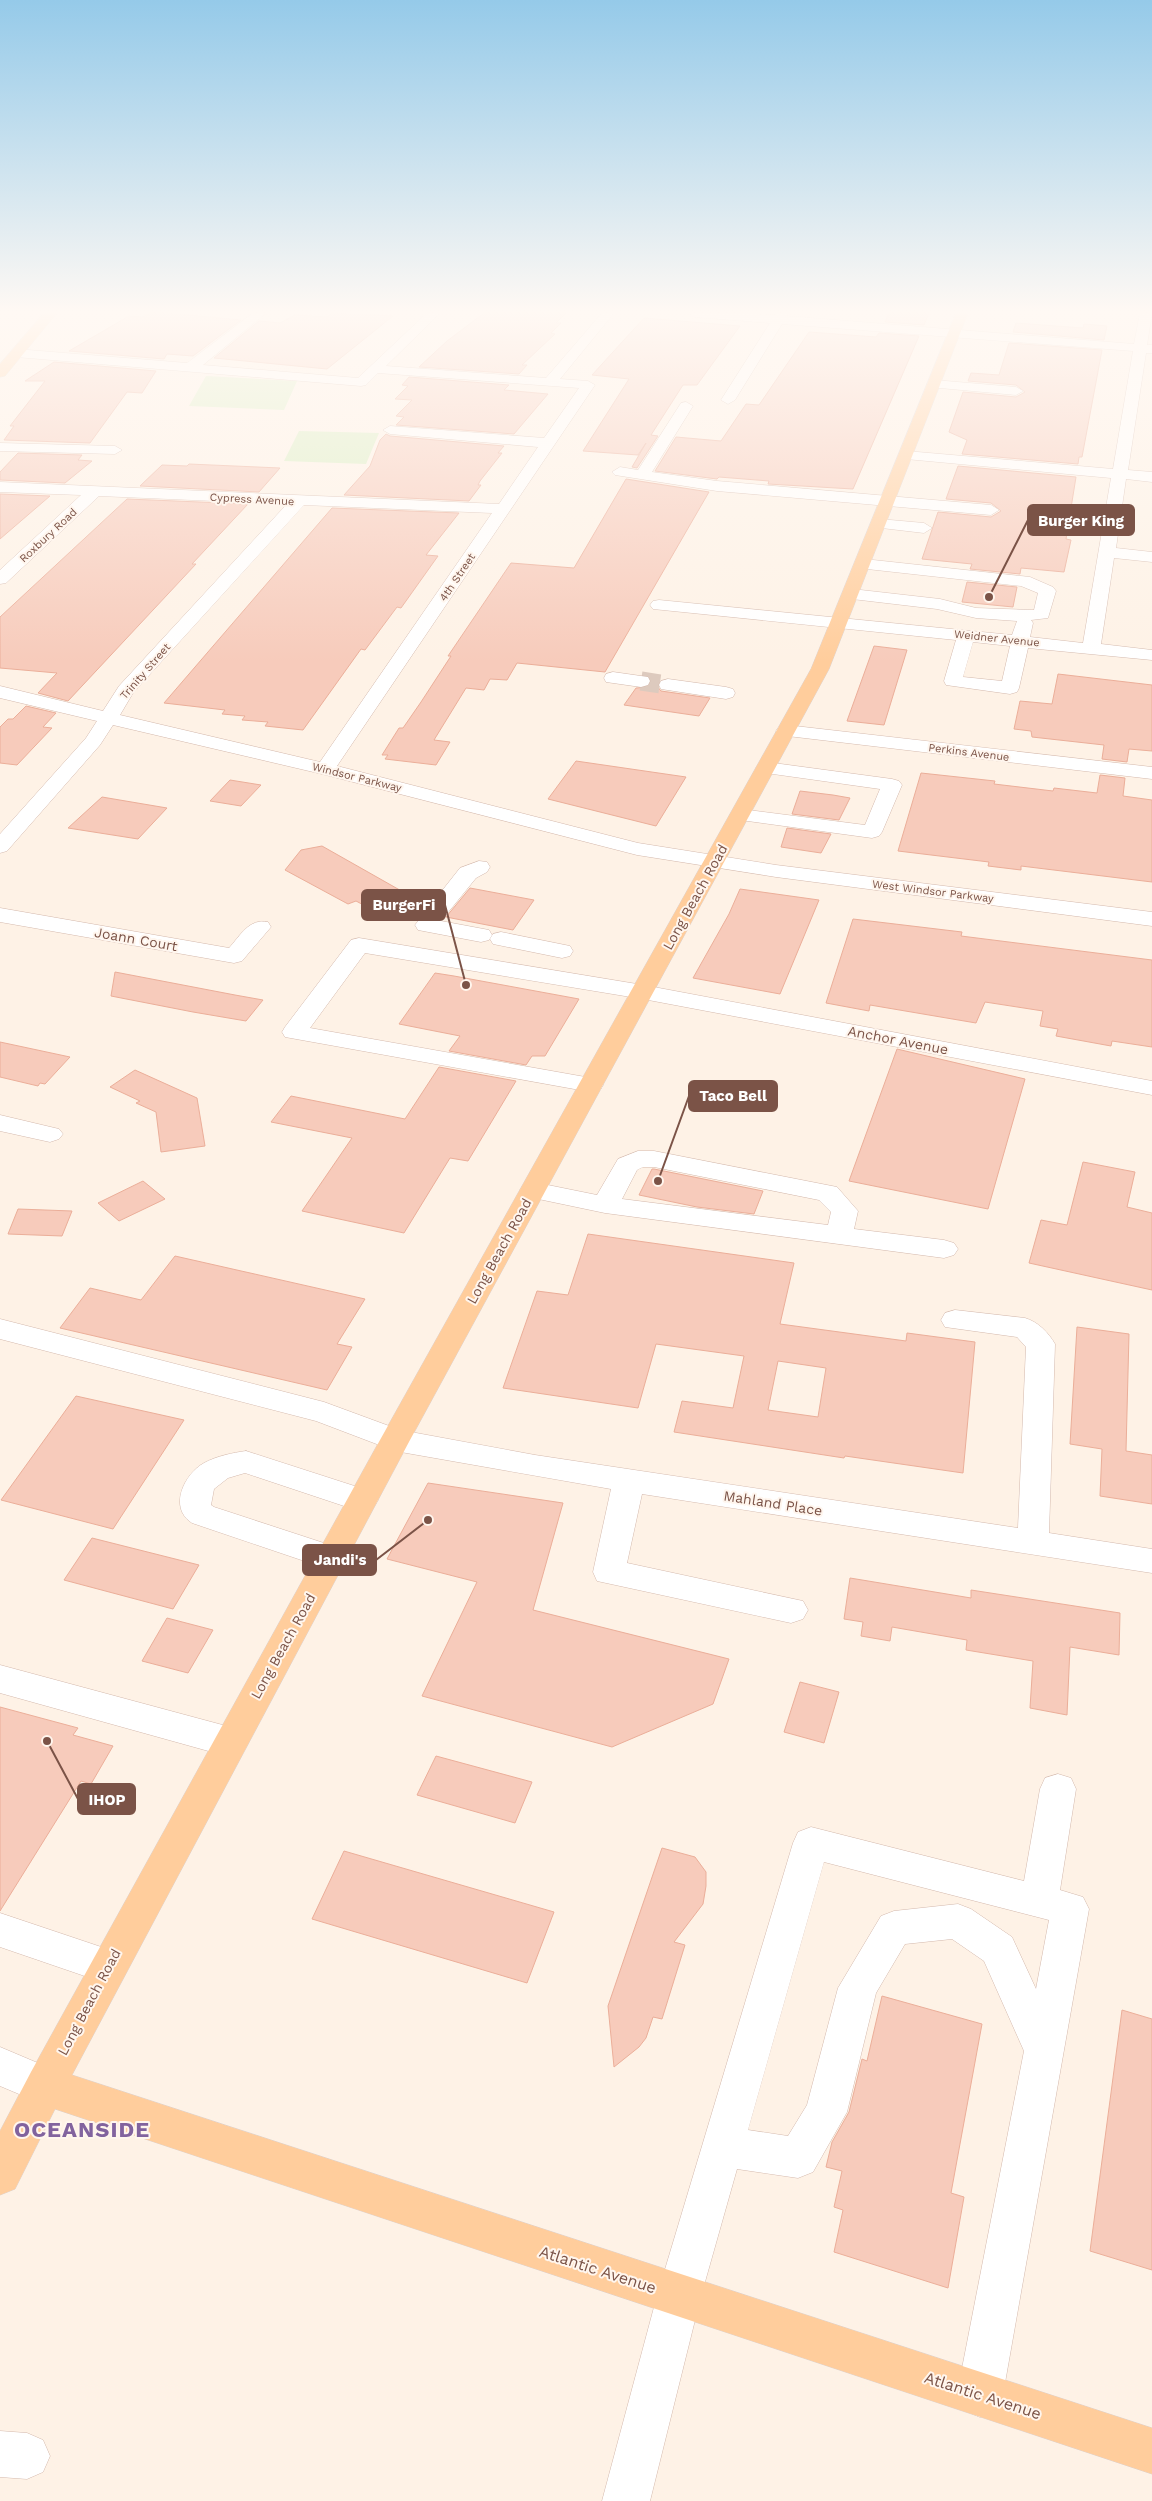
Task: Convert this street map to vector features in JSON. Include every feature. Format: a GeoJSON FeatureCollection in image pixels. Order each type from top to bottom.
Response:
{"type":"FeatureCollection","features":[{"type":"Feature","properties":{"kind":"main road","name":"Long Beach Road"},"geometry":{"type":"LineString","coordinates":[[0,2174],[44,2086],[230,1742],[820,669],[841,622],[916,430]]}},
{"type":"Feature","properties":{"kind":"main road","name":"Atlantic Avenue"},"geometry":{"type":"LineString","coordinates":[[44,2086],[1152,2451]]}},
{"type":"Feature","properties":{"kind":"street"},"geometry":{"type":"LineString","coordinates":[[390,430],[548,443]]}},
{"type":"Feature","properties":{"kind":"street","name":"4th Street"},"geometry":{"type":"LineString","coordinates":[[325,769],[557,430]]}},
{"type":"Feature","properties":{"kind":"street"},"geometry":{"type":"LineString","coordinates":[[642,475],[671,430]]}},
{"type":"Feature","properties":{"kind":"street"},"geometry":{"type":"LineString","coordinates":[[1091,648],[1120,474],[1132,430]]}},
{"type":"Feature","properties":{"kind":"street"},"geometry":{"type":"LineString","coordinates":[[0,446],[115,450]]}},
{"type":"Feature","properties":{"kind":"street"},"geometry":{"type":"LineString","coordinates":[[906,455],[1152,477]]}},
{"type":"Feature","properties":{"kind":"street"},"geometry":{"type":"LineString","coordinates":[[620,472],[717,486],[991,510]]}},
{"type":"Feature","properties":{"kind":"street","name":"Cypress Avenue"},"geometry":{"type":"LineString","coordinates":[[0,486],[503,509]]}},
{"type":"Feature","properties":{"kind":"street","name":"Roxbury Road"},"geometry":{"type":"LineString","coordinates":[[0,579],[95,491]]}},
{"type":"Feature","properties":{"kind":"street","name":"Trinity Street"},"geometry":{"type":"LineString","coordinates":[[0,847],[93,742],[126,690],[298,501]]}},
{"type":"Feature","properties":{"kind":"street"},"geometry":{"type":"LineString","coordinates":[[879,524],[924,528]]}},
{"type":"Feature","properties":{"kind":"street"},"geometry":{"type":"LineString","coordinates":[[1107,552],[1152,557]]}},
{"type":"Feature","properties":{"kind":"street"},"geometry":{"type":"LineString","coordinates":[[852,594],[940,604],[953,609],[1025,616],[1042,614],[1047,591],[1038,585],[1024,581],[864,564]]}},
{"type":"Feature","properties":{"kind":"street"},"geometry":{"type":"LineString","coordinates":[[934,572],[965,583],[1032,591],[1036,598],[1032,610],[1003,614]]}},
{"type":"Feature","properties":{"kind":"street","name":"Weidner Avenue"},"geometry":{"type":"LineString","coordinates":[[660,604],[1152,655]]}},
{"type":"Feature","properties":{"kind":"street"},"geometry":{"type":"LineString","coordinates":[[966,635],[953,681],[1010,688],[1025,616]]}},
{"type":"Feature","properties":{"kind":"street"},"geometry":{"type":"LineString","coordinates":[[613,678],[641,681]]}},
{"type":"Feature","properties":{"kind":"street"},"geometry":{"type":"LineString","coordinates":[[668,685],[726,693]]}},
{"type":"Feature","properties":{"kind":"street","name":"Windsor Parkway"},"geometry":{"type":"LineString","coordinates":[[0,692],[325,769],[637,848],[714,861]]}},
{"type":"Feature","properties":{"kind":"street","name":"Perkins Avenue"},"geometry":{"type":"LineString","coordinates":[[786,731],[1152,773]]}},
{"type":"Feature","properties":{"kind":"street"},"geometry":{"type":"LineString","coordinates":[[740,815],[872,832],[892,785],[766,768]]}},
{"type":"Feature","properties":{"kind":"street","name":"West Windsor Parkway"},"geometry":{"type":"LineString","coordinates":[[714,861],[1152,919]]}},
{"type":"Feature","properties":{"kind":"street"},"geometry":{"type":"LineString","coordinates":[[479,867],[468,873],[426,926],[562,951]]}},
{"type":"Feature","properties":{"kind":"street","name":"Joann Court"},"geometry":{"type":"LineString","coordinates":[[0,915],[234,956],[260,926]]}},
{"type":"Feature","properties":{"kind":"street","name":"Anchor Avenue"},"geometry":{"type":"LineString","coordinates":[[591,1085],[294,1032],[359,945],[643,992],[1152,1088]]}},
{"type":"Feature","properties":{"kind":"street"},"geometry":{"type":"LineString","coordinates":[[0,1124],[50,1134]]}},
{"type":"Feature","properties":{"kind":"street"},"geometry":{"type":"LineString","coordinates":[[605,1205],[627,1165],[638,1159],[654,1159],[828,1193],[845,1210],[839,1236]]}},
{"type":"Feature","properties":{"kind":"street"},"geometry":{"type":"LineString","coordinates":[[533,1190],[605,1205],[944,1249]]}},
{"type":"Feature","properties":{"kind":"street"},"geometry":{"type":"LineString","coordinates":[[955,1320],[1025,1328],[1041,1344],[1033,1543]]}},
{"type":"Feature","properties":{"kind":"street","name":"Mahland Place"},"geometry":{"type":"LineString","coordinates":[[0,1329],[324,1413],[395,1440],[629,1480],[1152,1561]]}},
{"type":"Feature","properties":{"kind":"street"},"geometry":{"type":"LineString","coordinates":[[331,1558],[203,1515],[196,1510],[194,1499],[198,1488],[208,1474],[216,1469],[230,1464],[246,1462],[362,1500]]}},
{"type":"Feature","properties":{"kind":"street"},"geometry":{"type":"LineString","coordinates":[[629,1480],[609,1572],[790,1610]]}},
{"type":"Feature","properties":{"kind":"street"},"geometry":{"type":"LineString","coordinates":[[0,1679],[230,1742]]}},
{"type":"Feature","properties":{"kind":"street"},"geometry":{"type":"LineString","coordinates":[[1039,1901],[1058,1789]]}},
{"type":"Feature","properties":{"kind":"street"},"geometry":{"type":"LineString","coordinates":[[626,2501],[679,2296],[811,1843],[1070,1909],[980,2394]]}},
{"type":"Feature","properties":{"kind":"street"},"geometry":{"type":"LineString","coordinates":[[723,2147],[798,2158],[826,2112],[858,1988],[894,1928],[958,1921],[998,1949],[1044,2052]]}},
{"type":"Feature","properties":{"kind":"street"},"geometry":{"type":"LineString","coordinates":[[0,1930],[108,1966]]}},
{"type":"Feature","properties":{"kind":"street"},"geometry":{"type":"LineString","coordinates":[[0,2066],[44,2086]]}},
{"type":"Feature","properties":{"kind":"green space"},"geometry":{"type":"Polygon","coordinates":[[[299,431],[379,433],[366,464],[284,461],[299,431]]]}},
{"type":"Feature","properties":{"kind":"building"},"geometry":{"type":"Polygon","coordinates":[[[11,430],[100,430],[90,443],[4,440],[11,430]]]}},
{"type":"Feature","properties":{"kind":"building"},"geometry":{"type":"Polygon","coordinates":[[[458,430],[518,430],[514,434],[458,430]]]}},
{"type":"Feature","properties":{"kind":"building"},"geometry":{"type":"Polygon","coordinates":[[[597,430],[654,430],[651,435],[658,436],[637,468],[632,467],[646,443],[638,455],[583,451],[597,430]]]}},
{"type":"Feature","properties":{"kind":"building"},"geometry":{"type":"Polygon","coordinates":[[[729,430],[879,430],[853,489],[768,484],[769,481],[719,477],[717,479],[655,471],[676,437],[721,441],[729,430]]]}},
{"type":"Feature","properties":{"kind":"building"},"geometry":{"type":"Polygon","coordinates":[[[950,430],[1087,430],[1082,457],[1079,457],[1078,464],[962,454],[967,440],[949,432],[950,430]]]}},
{"type":"Feature","properties":{"kind":"building"},"geometry":{"type":"Polygon","coordinates":[[[386,434],[390,436],[504,446],[498,453],[502,453],[480,481],[478,485],[481,485],[469,501],[344,495],[370,466],[380,440],[386,434]]]}},
{"type":"Feature","properties":{"kind":"building"},"geometry":{"type":"Polygon","coordinates":[[[18,453],[82,455],[78,460],[92,461],[65,483],[0,480],[0,472],[18,453]]]}},
{"type":"Feature","properties":{"kind":"building"},"geometry":{"type":"Polygon","coordinates":[[[189,464],[280,468],[259,492],[140,486],[162,465],[187,466],[189,464]]]}},
{"type":"Feature","properties":{"kind":"building"},"geometry":{"type":"Polygon","coordinates":[[[958,466],[1076,477],[1066,539],[1071,540],[1064,572],[1021,568],[1020,574],[970,569],[972,564],[922,559],[938,512],[991,517],[1001,511],[991,503],[946,499],[958,466]]]}},
{"type":"Feature","properties":{"kind":"building"},"geometry":{"type":"Polygon","coordinates":[[[626,479],[709,492],[605,672],[517,663],[507,680],[490,679],[484,690],[466,688],[434,740],[450,742],[436,765],[385,759],[388,755],[382,755],[399,728],[403,728],[421,702],[451,656],[448,656],[511,563],[574,568],[626,479]]]}},
{"type":"Feature","properties":{"kind":"building"},"geometry":{"type":"Polygon","coordinates":[[[0,494],[50,496],[0,539],[0,494]]]}},
{"type":"Feature","properties":{"kind":"building"},"geometry":{"type":"Polygon","coordinates":[[[127,499],[248,504],[192,564],[196,564],[68,701],[38,693],[57,673],[0,668],[0,617],[127,499]]]}},
{"type":"Feature","properties":{"kind":"building"},"geometry":{"type":"Polygon","coordinates":[[[332,508],[459,513],[426,555],[438,556],[401,608],[397,607],[365,650],[361,649],[303,730],[265,726],[268,722],[242,720],[245,716],[222,714],[225,710],[164,703],[332,508]]]}},
{"type":"Feature","properties":{"kind":"building"},"geometry":{"type":"Polygon","coordinates":[[[967,582],[1017,587],[1013,607],[962,602],[967,582]]]}},
{"type":"Feature","properties":{"kind":"building"},"geometry":{"type":"Polygon","coordinates":[[[874,646],[907,650],[884,725],[847,721],[874,646]]]}},
{"type":"Feature","properties":{"kind":"building"},"geometry":{"type":"Polygon","coordinates":[[[1058,674],[1152,685],[1152,751],[1129,749],[1127,762],[1102,759],[1104,745],[1032,737],[1031,731],[1014,729],[1020,701],[1052,704],[1058,674]]]}},
{"type":"Feature","properties":{"kind":"building"},"geometry":{"type":"Polygon","coordinates":[[[652,680],[659,681],[657,686],[661,691],[710,698],[699,716],[624,705],[636,688],[649,687],[652,680]]]}},
{"type":"Feature","properties":{"kind":"building"},"geometry":{"type":"Polygon","coordinates":[[[26,706],[56,713],[43,727],[52,728],[17,765],[0,763],[0,727],[8,719],[13,719],[26,706]]]}},
{"type":"Feature","properties":{"kind":"building"},"geometry":{"type":"Polygon","coordinates":[[[576,761],[686,777],[656,826],[548,799],[576,761]]]}},
{"type":"Feature","properties":{"kind":"building"},"geometry":{"type":"Polygon","coordinates":[[[921,773],[995,781],[994,784],[1053,791],[1054,788],[1097,793],[1100,775],[1125,778],[1123,796],[1152,800],[1152,882],[1021,866],[1021,870],[988,866],[989,862],[898,851],[921,773]]]}},
{"type":"Feature","properties":{"kind":"building"},"geometry":{"type":"Polygon","coordinates":[[[230,780],[261,785],[241,806],[210,801],[230,780]]]}},
{"type":"Feature","properties":{"kind":"building"},"geometry":{"type":"Polygon","coordinates":[[[800,791],[850,798],[839,820],[792,814],[800,791]]]}},
{"type":"Feature","properties":{"kind":"building"},"geometry":{"type":"Polygon","coordinates":[[[102,797],[167,808],[138,839],[68,828],[102,797]]]}},
{"type":"Feature","properties":{"kind":"building"},"geometry":{"type":"Polygon","coordinates":[[[787,828],[831,834],[821,853],[781,847],[787,828]]]}},
{"type":"Feature","properties":{"kind":"building"},"geometry":{"type":"Polygon","coordinates":[[[322,846],[405,893],[371,909],[356,901],[348,904],[285,870],[301,850],[322,846]]]}},
{"type":"Feature","properties":{"kind":"building"},"geometry":{"type":"Polygon","coordinates":[[[470,888],[534,900],[513,930],[446,917],[470,888]]]}},
{"type":"Feature","properties":{"kind":"building"},"geometry":{"type":"Polygon","coordinates":[[[740,889],[819,900],[780,994],[693,978],[729,914],[740,889]]]}},
{"type":"Feature","properties":{"kind":"building"},"geometry":{"type":"Polygon","coordinates":[[[853,919],[962,932],[961,936],[1152,960],[1152,1047],[1112,1041],[1111,1046],[1056,1036],[1058,1029],[1040,1026],[1043,1011],[985,1002],[976,1023],[870,1005],[869,1011],[826,1003],[853,919]]]}},
{"type":"Feature","properties":{"kind":"building"},"geometry":{"type":"Polygon","coordinates":[[[115,972],[263,1000],[246,1021],[193,1012],[111,996],[115,972]]]}},
{"type":"Feature","properties":{"kind":"building"},"geometry":{"type":"Polygon","coordinates":[[[435,973],[579,999],[545,1056],[532,1056],[526,1065],[449,1051],[460,1036],[399,1024],[435,973]]]}},
{"type":"Feature","properties":{"kind":"building"},"geometry":{"type":"Polygon","coordinates":[[[0,1042],[70,1057],[45,1084],[40,1083],[38,1086],[0,1077],[0,1042]]]}},
{"type":"Feature","properties":{"kind":"building"},"geometry":{"type":"Polygon","coordinates":[[[897,1049],[1025,1079],[988,1209],[849,1181],[897,1049]]]}},
{"type":"Feature","properties":{"kind":"building"},"geometry":{"type":"Polygon","coordinates":[[[439,1067],[516,1081],[468,1161],[450,1158],[404,1233],[302,1211],[352,1138],[271,1122],[291,1096],[405,1119],[439,1067]]]}},
{"type":"Feature","properties":{"kind":"building"},"geometry":{"type":"Polygon","coordinates":[[[135,1070],[197,1098],[205,1146],[161,1152],[156,1112],[136,1103],[140,1101],[110,1087],[135,1070]]]}},
{"type":"Feature","properties":{"kind":"building"},"geometry":{"type":"Polygon","coordinates":[[[1083,1162],[1135,1172],[1127,1207],[1152,1213],[1152,1290],[1029,1263],[1041,1220],[1067,1225],[1083,1162]]]}},
{"type":"Feature","properties":{"kind":"building"},"geometry":{"type":"Polygon","coordinates":[[[652,1169],[763,1191],[754,1214],[697,1207],[639,1195],[652,1169]]]}},
{"type":"Feature","properties":{"kind":"building"},"geometry":{"type":"Polygon","coordinates":[[[143,1181],[165,1199],[119,1221],[98,1203],[143,1181]]]}},
{"type":"Feature","properties":{"kind":"building"},"geometry":{"type":"Polygon","coordinates":[[[18,1209],[72,1211],[62,1236],[8,1234],[18,1209]]]}},
{"type":"Feature","properties":{"kind":"building"},"geometry":{"type":"Polygon","coordinates":[[[588,1234],[794,1263],[780,1324],[906,1341],[907,1333],[975,1342],[963,1473],[845,1456],[844,1458],[674,1432],[682,1401],[733,1408],[744,1356],[656,1344],[638,1408],[503,1388],[537,1291],[568,1295],[588,1234]],[[778,1361],[768,1410],[818,1417],[826,1368],[778,1361]]]}},
{"type":"Feature","properties":{"kind":"building"},"geometry":{"type":"Polygon","coordinates":[[[175,1256],[365,1299],[337,1344],[352,1347],[327,1390],[60,1328],[90,1288],[141,1300],[175,1256]]]}},
{"type":"Feature","properties":{"kind":"building"},"geometry":{"type":"Polygon","coordinates":[[[1077,1327],[1129,1334],[1126,1451],[1152,1455],[1152,1504],[1100,1496],[1102,1449],[1070,1444],[1077,1327]]]}},
{"type":"Feature","properties":{"kind":"building"},"geometry":{"type":"Polygon","coordinates":[[[76,1396],[184,1420],[113,1529],[1,1500],[76,1396]]]}},
{"type":"Feature","properties":{"kind":"building"},"geometry":{"type":"Polygon","coordinates":[[[428,1483],[563,1503],[533,1610],[729,1659],[713,1704],[612,1747],[422,1696],[477,1582],[387,1559],[428,1483]]]}},
{"type":"Feature","properties":{"kind":"building"},"geometry":{"type":"Polygon","coordinates":[[[92,1538],[199,1565],[173,1609],[64,1580],[92,1538]]]}},
{"type":"Feature","properties":{"kind":"building"},"geometry":{"type":"Polygon","coordinates":[[[850,1578],[971,1598],[971,1590],[1120,1613],[1119,1655],[1070,1647],[1067,1715],[1030,1708],[1033,1661],[966,1650],[967,1640],[892,1627],[890,1641],[861,1636],[863,1622],[844,1619],[850,1578]]]}},
{"type":"Feature","properties":{"kind":"building"},"geometry":{"type":"Polygon","coordinates":[[[167,1618],[213,1630],[188,1673],[142,1661],[167,1618]]]}},
{"type":"Feature","properties":{"kind":"building"},"geometry":{"type":"Polygon","coordinates":[[[800,1682],[839,1692],[824,1743],[784,1732],[800,1682]]]}},
{"type":"Feature","properties":{"kind":"building"},"geometry":{"type":"Polygon","coordinates":[[[0,1707],[78,1728],[73,1735],[113,1746],[91,1784],[81,1781],[0,1911],[0,1707]]]}},
{"type":"Feature","properties":{"kind":"building"},"geometry":{"type":"Polygon","coordinates":[[[436,1756],[532,1782],[515,1823],[417,1795],[436,1756]]]}},
{"type":"Feature","properties":{"kind":"building"},"geometry":{"type":"Polygon","coordinates":[[[662,1848],[695,1857],[706,1872],[703,1904],[674,1942],[685,1945],[662,2019],[653,2017],[646,2038],[639,2047],[614,2067],[608,2006],[662,1848]]]}},
{"type":"Feature","properties":{"kind":"building"},"geometry":{"type":"Polygon","coordinates":[[[344,1851],[554,1912],[527,1983],[312,1919],[344,1851]]]}},
{"type":"Feature","properties":{"kind":"building"},"geometry":{"type":"Polygon","coordinates":[[[882,1996],[982,2024],[951,2193],[964,2197],[948,2288],[834,2252],[843,2210],[834,2207],[842,2171],[826,2167],[832,2142],[849,2112],[862,2059],[867,2061],[882,1996]]]}},
{"type":"Feature","properties":{"kind":"building"},"geometry":{"type":"Polygon","coordinates":[[[1122,2010],[1152,2019],[1152,2270],[1090,2251],[1122,2010]]]}},
{"type":"Feature","properties":{"kind":"tunnel"},"geometry":{"type":"LineString","coordinates":[[641,681],[668,685]]}},
{"type":"Feature","properties":{"kind":"place","name":"Burger King"},"geometry":{"type":"Point","coordinates":[989,597]}},
{"type":"Feature","properties":{"kind":"place","name":"BurgerFi"},"geometry":{"type":"Point","coordinates":[466,985]}},
{"type":"Feature","properties":{"kind":"place","name":"Taco Bell"},"geometry":{"type":"Point","coordinates":[658,1181]}},
{"type":"Feature","properties":{"kind":"place","name":"Jandi's"},"geometry":{"type":"Point","coordinates":[428,1520]}},
{"type":"Feature","properties":{"kind":"place","name":"IHOP"},"geometry":{"type":"Point","coordinates":[47,1741]}},
{"type":"Feature","properties":{"kind":"district","name":"OCEANSIDE"},"geometry":{"type":"Point","coordinates":[82,2129]}}]}
